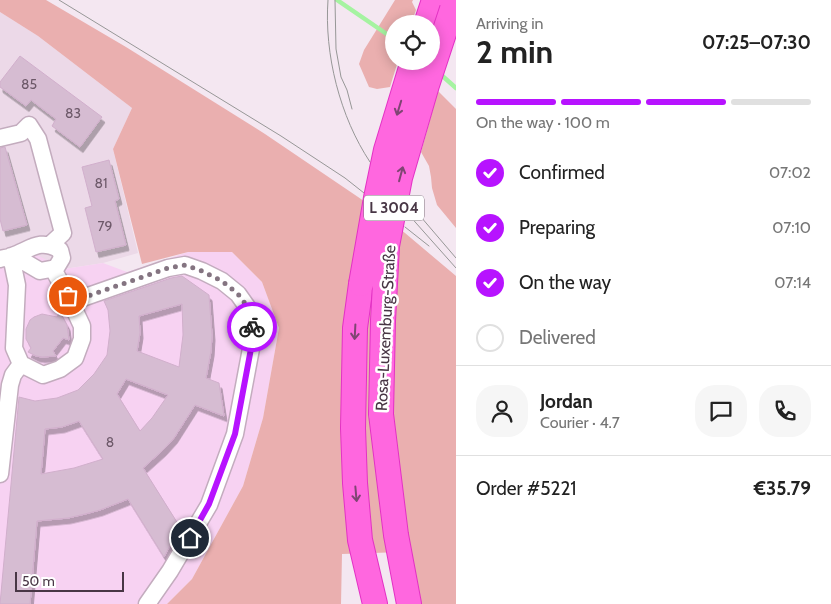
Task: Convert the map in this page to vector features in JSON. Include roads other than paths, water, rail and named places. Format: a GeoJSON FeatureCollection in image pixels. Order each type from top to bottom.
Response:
{"type":"FeatureCollection","features":[{"type":"Feature","properties":{"kind":"highway","name":"Rosa-Luxemburg-Straße"},"geometry":{"type":"LineString","coordinates":[[375,604],[379,538],[383,321],[387,246],[400,178],[426,85],[440,7]]}},
{"type":"Feature","properties":{"kind":"highway","name":"Rosa-Luxemburg-Straße"},"geometry":{"type":"LineString","coordinates":[[393,604],[379,538],[355,483],[353,428],[355,328],[376,198],[386,150],[410,70]]}},
{"type":"Feature","properties":{"kind":"highway"},"geometry":{"type":"LineString","coordinates":[[364,604],[379,538]]}},
{"type":"Feature","properties":{"kind":"highway"},"geometry":{"type":"LineString","coordinates":[[379,538],[409,604]]}},
{"type":"Feature","properties":{"kind":"street"},"geometry":{"type":"LineString","coordinates":[[0,138],[21,133],[29,125],[38,139],[63,233],[51,244],[32,246],[6,258]]}},
{"type":"Feature","properties":{"kind":"street"},"geometry":{"type":"LineString","coordinates":[[6,258],[22,261],[40,271],[53,269],[56,268],[62,258],[60,250],[51,244]]}},
{"type":"Feature","properties":{"kind":"street"},"geometry":{"type":"LineString","coordinates":[[6,258],[17,285],[14,348],[21,364],[43,375],[60,369],[75,358],[82,339],[82,326],[53,269]]}},
{"type":"Feature","properties":{"kind":"street"},"geometry":{"type":"LineString","coordinates":[[71,302],[168,268],[185,265],[222,281],[238,294],[250,310],[253,338],[235,434],[209,504],[170,571],[147,604]]}},
{"type":"Feature","properties":{"kind":"street"},"geometry":{"type":"LineString","coordinates":[[0,474],[10,385],[13,374],[21,364]]}},
{"type":"Feature","properties":{"kind":"waterway"},"geometry":{"type":"LineString","coordinates":[[337,0],[385,33]]}},
{"type":"Feature","properties":{"kind":"waterway"},"geometry":{"type":"LineString","coordinates":[[438,72],[456,88]]}},
{"type":"Feature","properties":{"kind":"tram line"},"geometry":{"type":"LineString","coordinates":[[59,0],[281,136],[345,178],[364,193]]}},
{"type":"Feature","properties":{"kind":"tram line"},"geometry":{"type":"LineString","coordinates":[[328,0],[327,21],[336,84],[350,125],[370,162]]}},
{"type":"Feature","properties":{"kind":"tram line"},"geometry":{"type":"LineString","coordinates":[[335,0],[336,49],[341,77],[352,109]]}},
{"type":"Feature","properties":{"kind":"tram line"},"geometry":{"type":"LineString","coordinates":[[409,203],[456,258]]}},
{"type":"Feature","properties":{"kind":"tram line"},"geometry":{"type":"LineString","coordinates":[[408,214],[456,268]]}},
{"type":"Feature","properties":{"kind":"tram line"},"geometry":{"type":"LineString","coordinates":[[405,227],[429,246]]}}]}
